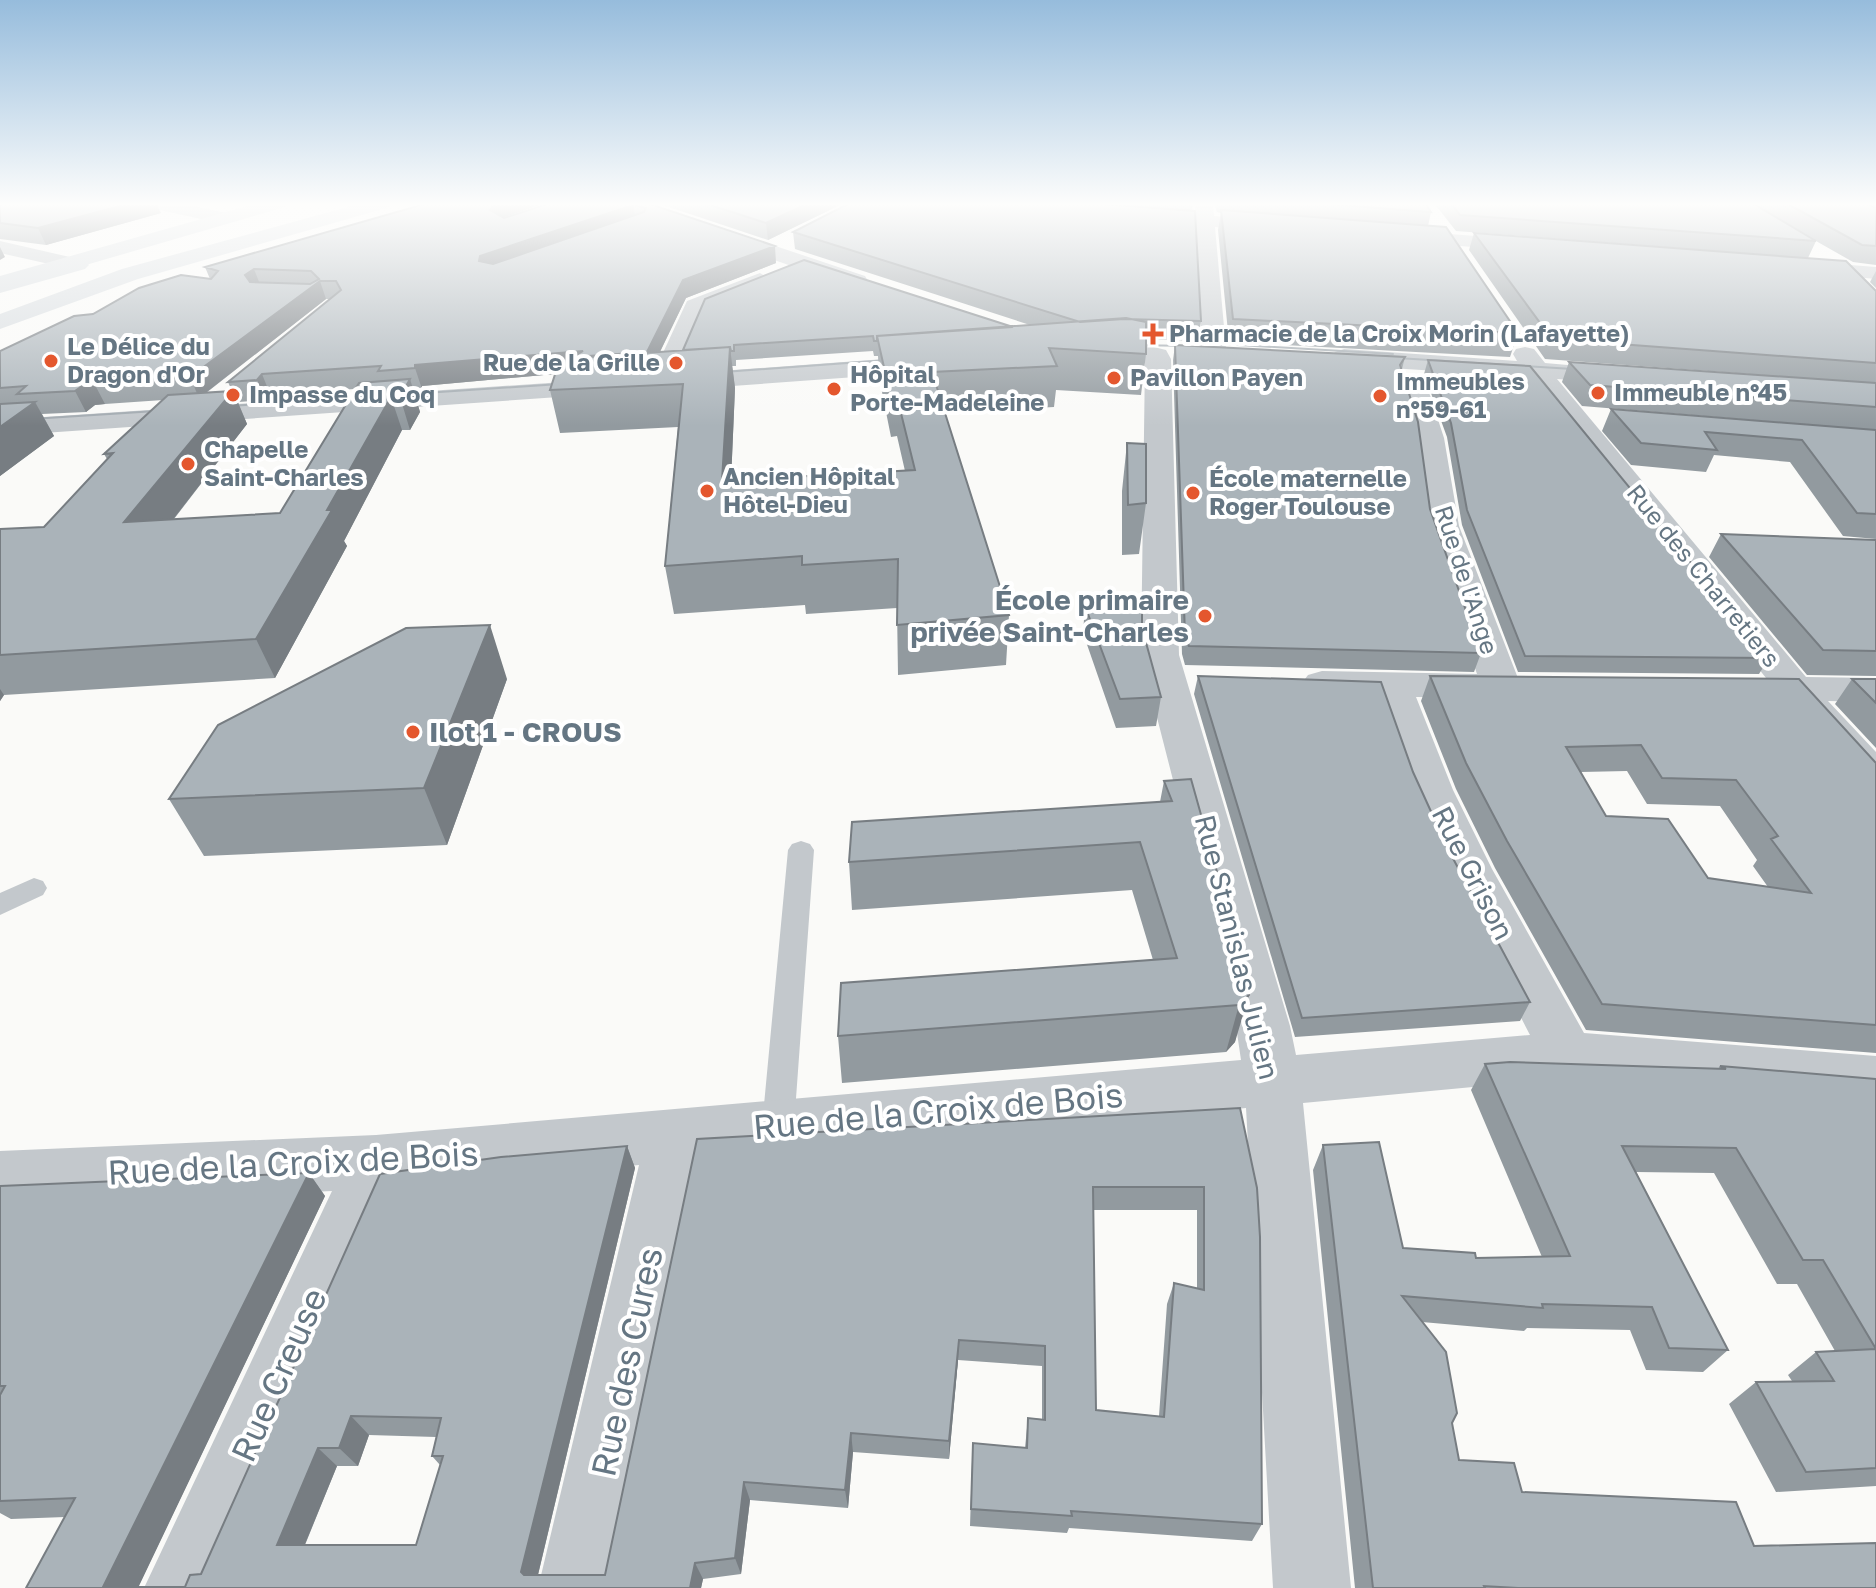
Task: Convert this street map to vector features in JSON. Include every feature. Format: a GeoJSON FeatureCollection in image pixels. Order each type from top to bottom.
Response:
{"type":"FeatureCollection","features":[{"type":"Feature","properties":{"kind":"main road"},"geometry":{"type":"LineString","coordinates":[[0,283],[25,277]]}},
{"type":"Feature","properties":{"kind":"main road"},"geometry":{"type":"LineString","coordinates":[[0,311],[99,277]]}},
{"type":"Feature","properties":{"kind":"main road"},"geometry":{"type":"LineString","coordinates":[[0,322],[122,277]]}},
{"type":"Feature","properties":{"kind":"street"},"geometry":{"type":"LineString","coordinates":[[662,383],[695,306],[768,277]]}},
{"type":"Feature","properties":{"kind":"street"},"geometry":{"type":"LineString","coordinates":[[846,277],[875,287]]}},
{"type":"Feature","properties":{"kind":"street"},"geometry":{"type":"LineString","coordinates":[[1209,277],[1214,349]]}},
{"type":"Feature","properties":{"kind":"street"},"geometry":{"type":"LineString","coordinates":[[1851,277],[1868,296]]}},
{"type":"Feature","properties":{"kind":"street","name":"Rue des Charretiers"},"geometry":{"type":"LineString","coordinates":[[1510,330],[1572,417],[1794,688],[1876,779]]}},
{"type":"Feature","properties":{"kind":"street"},"geometry":{"type":"LineString","coordinates":[[1072,350],[1245,351]]}},
{"type":"Feature","properties":{"kind":"street","name":"Rue Stanislas Julien"},"geometry":{"type":"LineString","coordinates":[[1151,352],[1160,655],[1263,1026],[1273,1082],[1312,1588]]}},
{"type":"Feature","properties":{"kind":"street"},"geometry":{"type":"LineString","coordinates":[[1325,356],[1408,368],[1535,369],[1651,378]]}},
{"type":"Feature","properties":{"kind":"street"},"geometry":{"type":"LineString","coordinates":[[0,428],[197,417],[964,362]]}},
{"type":"Feature","properties":{"kind":"street","name":"Rue de l'Ange"},"geometry":{"type":"LineString","coordinates":[[1392,685],[1516,686],[1443,526],[1430,438],[1408,368]]}},
{"type":"Feature","properties":{"kind":"street"},"geometry":{"type":"LineString","coordinates":[[197,417],[231,389]]}},
{"type":"Feature","properties":{"kind":"street"},"geometry":{"type":"LineString","coordinates":[[1572,417],[1611,420]]}},
{"type":"Feature","properties":{"kind":"street"},"geometry":{"type":"LineString","coordinates":[[1676,543],[1721,544]]}},
{"type":"Feature","properties":{"kind":"street"},"geometry":{"type":"LineString","coordinates":[[1167,679],[1209,680]]}},
{"type":"Feature","properties":{"kind":"street"},"geometry":{"type":"LineString","coordinates":[[1285,682],[1392,685]]}},
{"type":"Feature","properties":{"kind":"street","name":"Rue Grison"},"geometry":{"type":"LineString","coordinates":[[1392,685],[1431,790],[1468,869],[1568,1055]]}},
{"type":"Feature","properties":{"kind":"street"},"geometry":{"type":"LineString","coordinates":[[1732,688],[1876,690]]}},
{"type":"Feature","properties":{"kind":"street","name":"Rue de la Croix de Bois"},"geometry":{"type":"LineString","coordinates":[[0,1179],[376,1162],[1568,1055],[1876,1080]]}},
{"type":"Feature","properties":{"kind":"street","name":"Rue des Cures"},"geometry":{"type":"LineString","coordinates":[[577,1588],[676,1135]]}},
{"type":"Feature","properties":{"kind":"street","name":"Rue Creuse"},"geometry":{"type":"LineString","coordinates":[[183,1588],[376,1162]]}},
{"type":"Feature","properties":{"kind":"lane"},"geometry":{"type":"LineString","coordinates":[[778,1126],[801,850]]}},
{"type":"Feature","properties":{"kind":"lane"},"geometry":{"type":"LineString","coordinates":[[0,905],[34,888]]}},
{"type":"Feature","properties":{"kind":"building"},"geometry":{"type":"Polygon","coordinates":[[[174,277],[247,277],[250,282],[310,284],[319,279],[317,277],[691,277],[683,280],[647,352],[573,357],[583,351],[378,371],[381,366],[262,374],[257,380],[228,382],[341,290],[336,281],[320,281],[190,377],[85,384],[75,391],[17,394],[26,386],[0,388],[0,351],[74,316],[93,314],[139,288],[174,277]]]}},
{"type":"Feature","properties":{"kind":"building"},"geometry":{"type":"Polygon","coordinates":[[[761,277],[857,277],[1013,327],[877,336],[877,341],[873,336],[734,345],[734,351],[730,347],[683,350],[705,299],[761,277]]]}},
{"type":"Feature","properties":{"kind":"building"},"geometry":{"type":"Polygon","coordinates":[[[937,277],[1199,277],[1201,321],[1124,319],[1080,322],[937,277]]]}},
{"type":"Feature","properties":{"kind":"building"},"geometry":{"type":"Polygon","coordinates":[[[1228,277],[1480,277],[1518,333],[1233,319],[1228,277]]]}},
{"type":"Feature","properties":{"kind":"building"},"geometry":{"type":"Polygon","coordinates":[[[1506,277],[1862,277],[1876,291],[1876,363],[1552,339],[1506,277]]]}},
{"type":"Feature","properties":{"kind":"building"},"geometry":{"type":"Polygon","coordinates":[[[1126,318],[1146,322],[1146,354],[1049,348],[1057,366],[932,372],[1009,615],[897,625],[898,559],[802,565],[802,556],[665,566],[683,384],[550,390],[560,359],[730,347],[722,481],[915,470],[896,393],[890,394],[877,336],[1126,318]]]}},
{"type":"Feature","properties":{"kind":"building"},"geometry":{"type":"Polygon","coordinates":[[[1175,345],[1405,357],[1400,365],[1418,422],[1430,509],[1481,653],[1189,646],[1185,635],[1175,345]]]}},
{"type":"Feature","properties":{"kind":"building"},"geometry":{"type":"Polygon","coordinates":[[[1428,360],[1530,366],[1769,658],[1525,656],[1467,510],[1451,423],[1428,360]]]}},
{"type":"Feature","properties":{"kind":"building"},"geometry":{"type":"Polygon","coordinates":[[[1569,362],[1876,383],[1876,407],[1590,385],[1569,362]]]}},
{"type":"Feature","properties":{"kind":"building"},"geometry":{"type":"Polygon","coordinates":[[[410,379],[400,397],[391,397],[327,510],[332,510],[256,639],[0,655],[0,529],[44,527],[113,453],[104,454],[168,395],[233,391],[124,522],[280,513],[359,383],[410,379]]]}},
{"type":"Feature","properties":{"kind":"building"},"geometry":{"type":"Polygon","coordinates":[[[35,402],[0,427],[0,404],[35,402]]]}},
{"type":"Feature","properties":{"kind":"building"},"geometry":{"type":"Polygon","coordinates":[[[1611,409],[1876,430],[1876,514],[1857,513],[1802,440],[1705,432],[1717,450],[1641,443],[1611,409]]]}},
{"type":"Feature","properties":{"kind":"building"},"geometry":{"type":"Polygon","coordinates":[[[1127,443],[1146,444],[1146,503],[1128,505],[1127,443]]]}},
{"type":"Feature","properties":{"kind":"building"},"geometry":{"type":"Polygon","coordinates":[[[1721,534],[1876,540],[1876,651],[1823,650],[1721,534]]]}},
{"type":"Feature","properties":{"kind":"building"},"geometry":{"type":"Polygon","coordinates":[[[1142,595],[1142,628],[1161,697],[1120,699],[1085,606],[1107,604],[1104,598],[1142,595]]]}},
{"type":"Feature","properties":{"kind":"building"},"geometry":{"type":"Polygon","coordinates":[[[490,625],[424,788],[169,799],[218,725],[406,628],[490,625]]]}},
{"type":"Feature","properties":{"kind":"building"},"geometry":{"type":"Polygon","coordinates":[[[1198,676],[1381,682],[1413,772],[1449,851],[1530,1002],[1302,1018],[1198,676]]]}},
{"type":"Feature","properties":{"kind":"building"},"geometry":{"type":"Polygon","coordinates":[[[1430,676],[1799,679],[1876,763],[1876,1025],[1602,1004],[1507,841],[1466,763],[1430,676]],[[1641,745],[1566,747],[1606,816],[1668,819],[1708,878],[1811,893],[1771,839],[1778,836],[1736,780],[1662,778],[1641,745]]]}},
{"type":"Feature","properties":{"kind":"building"},"geometry":{"type":"Polygon","coordinates":[[[1852,679],[1876,679],[1876,703],[1852,679]]]}},
{"type":"Feature","properties":{"kind":"building"},"geometry":{"type":"Polygon","coordinates":[[[1191,779],[1247,979],[1249,995],[1239,1005],[838,1036],[841,983],[1177,958],[1140,842],[849,862],[852,822],[1172,801],[1164,781],[1191,779]]]}},
{"type":"Feature","properties":{"kind":"building"},"geometry":{"type":"Polygon","coordinates":[[[1510,1062],[1726,1069],[1720,1066],[1876,1079],[1876,1349],[1823,1260],[1803,1260],[1736,1148],[1622,1146],[1728,1350],[1669,1348],[1652,1307],[1542,1304],[1543,1308],[1402,1296],[1446,1352],[1457,1413],[1452,1423],[1459,1460],[1514,1463],[1522,1492],[1736,1502],[1754,1546],[1876,1543],[1876,1588],[1373,1588],[1323,1145],[1379,1142],[1403,1248],[1475,1253],[1476,1258],[1570,1256],[1485,1064],[1510,1062]]]}},
{"type":"Feature","properties":{"kind":"building"},"geometry":{"type":"Polygon","coordinates":[[[1240,1108],[1257,1188],[1260,1237],[1262,1524],[1071,1511],[1072,1516],[971,1509],[973,1443],[1027,1448],[1028,1418],[1045,1420],[1045,1346],[959,1340],[949,1441],[851,1433],[845,1490],[744,1482],[735,1558],[695,1563],[690,1588],[26,1588],[75,1498],[0,1501],[0,1395],[5,1386],[0,1386],[0,1186],[309,1173],[103,1587],[185,1587],[190,1575],[201,1574],[380,1174],[501,1157],[627,1146],[521,1572],[524,1575],[605,1575],[697,1139],[1240,1108]],[[1093,1187],[1096,1410],[1164,1417],[1174,1283],[1204,1290],[1204,1187],[1093,1187]],[[351,1416],[339,1448],[318,1448],[277,1545],[416,1545],[443,1456],[432,1456],[441,1418],[351,1416]]]}},
{"type":"Feature","properties":{"kind":"building"},"geometry":{"type":"Polygon","coordinates":[[[1876,1349],[1876,1468],[1806,1472],[1756,1382],[1834,1381],[1816,1352],[1876,1349]]]}},
{"type":"Feature","properties":{"kind":"tram line"},"geometry":{"type":"LineString","coordinates":[[1186,342],[1393,354]]}},
{"type":"Feature","properties":{"kind":"tram line"},"geometry":{"type":"LineString","coordinates":[[1125,345],[1197,346]]}},
{"type":"Feature","properties":{"kind":"tram line"},"geometry":{"type":"LineString","coordinates":[[1381,357],[1589,370]]}},
{"type":"Feature","properties":{"kind":"tram line"},"geometry":{"type":"LineString","coordinates":[[710,373],[902,359]]}},
{"type":"Feature","properties":{"kind":"tram line"},"geometry":{"type":"LineString","coordinates":[[216,407],[575,383]]}},
{"type":"Feature","properties":{"kind":"tram line"},"geometry":{"type":"LineString","coordinates":[[0,421],[172,410]]}},
{"type":"Feature","properties":{"kind":"place","name":"Pharmacie de la Croix Morin (Lafayette)"},"geometry":{"type":"Point","coordinates":[1153,334]}},
{"type":"Feature","properties":{"kind":"place","name":"Le Délice du Dragon d'Or"},"geometry":{"type":"Point","coordinates":[51,361]}},
{"type":"Feature","properties":{"kind":"place","name":"Rue de la Grille"},"geometry":{"type":"Point","coordinates":[676,363]}},
{"type":"Feature","properties":{"kind":"place","name":"Pavillon Payen"},"geometry":{"type":"Point","coordinates":[1114,378]}},
{"type":"Feature","properties":{"kind":"place","name":"Hôpital Porte-Madeleine"},"geometry":{"type":"Point","coordinates":[834,389]}},
{"type":"Feature","properties":{"kind":"place","name":"Immeuble n°45"},"geometry":{"type":"Point","coordinates":[1598,393]}},
{"type":"Feature","properties":{"kind":"place","name":"Impasse du Coq"},"geometry":{"type":"Point","coordinates":[233,395]}},
{"type":"Feature","properties":{"kind":"place","name":"Immeubles n°59-61"},"geometry":{"type":"Point","coordinates":[1380,396]}},
{"type":"Feature","properties":{"kind":"place","name":"Chapelle Saint-Charles"},"geometry":{"type":"Point","coordinates":[188,464]}},
{"type":"Feature","properties":{"kind":"place","name":"Ancien Hôpital Hôtel-Dieu"},"geometry":{"type":"Point","coordinates":[707,491]}},
{"type":"Feature","properties":{"kind":"place","name":"École maternelle Roger Toulouse"},"geometry":{"type":"Point","coordinates":[1193,493]}},
{"type":"Feature","properties":{"kind":"place","name":"École primaire privée Saint-Charles"},"geometry":{"type":"Point","coordinates":[1205,616]}},
{"type":"Feature","properties":{"kind":"place","name":"Ilot 1 - CROUS"},"geometry":{"type":"Point","coordinates":[413,732]}}]}
